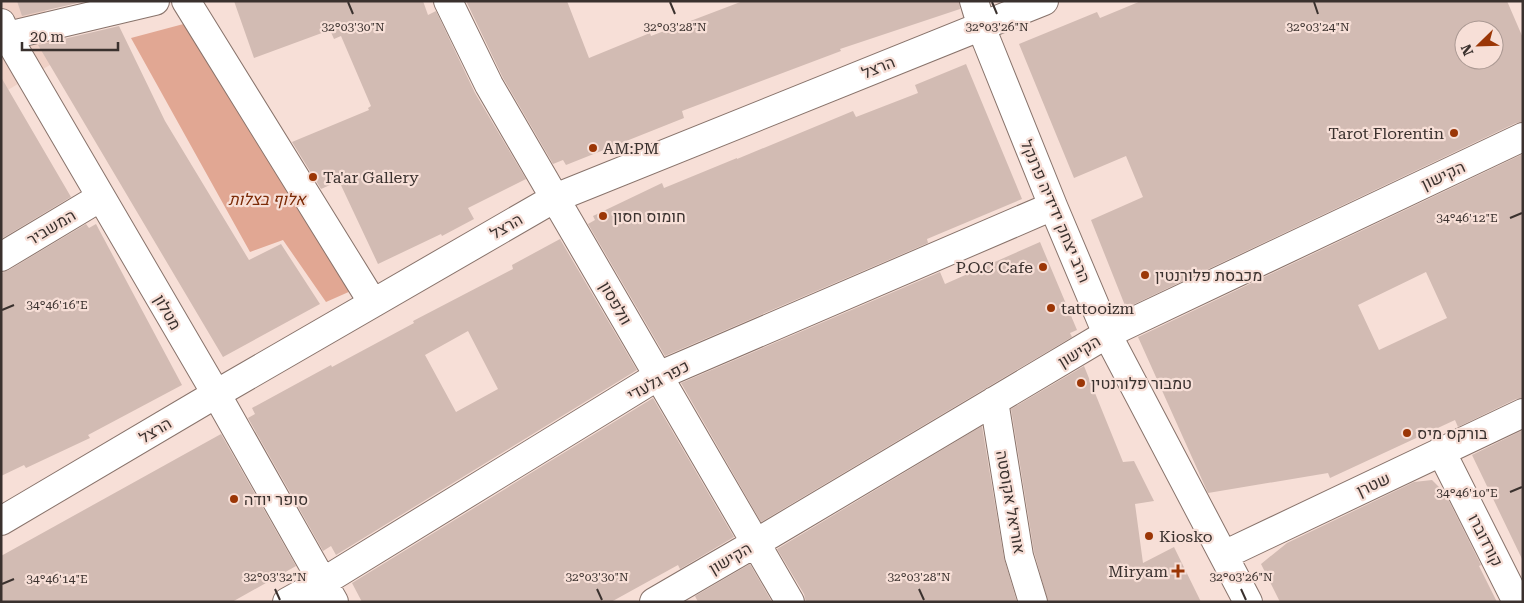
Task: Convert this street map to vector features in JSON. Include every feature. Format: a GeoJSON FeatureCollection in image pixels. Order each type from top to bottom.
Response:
{"type":"FeatureCollection","features":[{"type":"Feature","properties":{"kind":"street"},"geometry":{"type":"LineString","coordinates":[[3,33],[155,1]]}},
{"type":"Feature","properties":{"kind":"street"},"geometry":{"type":"LineString","coordinates":[[186,1],[373,303]]}},
{"type":"Feature","properties":{"kind":"street","name":"וולפסון"},"geometry":{"type":"LineString","coordinates":[[448,1],[489,85],[790,602]]}},
{"type":"Feature","properties":{"kind":"street","name":"הרצל"},"geometry":{"type":"LineString","coordinates":[[1,521],[555,198],[977,14],[1044,1]]}},
{"type":"Feature","properties":{"kind":"street","name":"הרב יצחק ידידיה פרנקל"},"geometry":{"type":"LineString","coordinates":[[977,14],[1053,206],[1107,334],[1248,602]]}},
{"type":"Feature","properties":{"kind":"street","name":"מטלון"},"geometry":{"type":"LineString","coordinates":[[3,33],[216,394],[329,592]]}},
{"type":"Feature","properties":{"kind":"street","name":"הקישון"},"geometry":{"type":"LineString","coordinates":[[654,602],[1107,334],[1523,138]]}},
{"type":"Feature","properties":{"kind":"street","name":"המשביר"},"geometry":{"type":"LineString","coordinates":[[1,257],[101,197]]}},
{"type":"Feature","properties":{"kind":"street","name":"כפר גלעדי"},"geometry":{"type":"LineString","coordinates":[[287,602],[329,592],[658,376],[1053,206]]}},
{"type":"Feature","properties":{"kind":"street","name":"אוריאל אקוסטה"},"geometry":{"type":"LineString","coordinates":[[994,401],[1019,556],[1033,602]]}},
{"type":"Feature","properties":{"kind":"street","name":"שטרן"},"geometry":{"type":"LineString","coordinates":[[1224,555],[1523,413]]}},
{"type":"Feature","properties":{"kind":"street","name":"קורדוברו"},"geometry":{"type":"LineString","coordinates":[[1441,451],[1517,602]]}},
{"type":"Feature","properties":{"kind":"shaded area"},"geometry":{"type":"Polygon","coordinates":[[[1,1],[42,1],[60,59],[1,94],[1,1]]]}},
{"type":"Feature","properties":{"kind":"green space","name":"אלוף בצלות"},"geometry":{"type":"Polygon","coordinates":[[[206,18],[369,283],[326,302],[283,240],[250,252],[131,38],[206,18]]]}},
{"type":"Feature","properties":{"kind":"building"},"geometry":{"type":"Polygon","coordinates":[[[17,1],[86,1],[22,16],[17,1]]]}},
{"type":"Feature","properties":{"kind":"building"},"geometry":{"type":"Polygon","coordinates":[[[234,1],[423,1],[428,15],[436,11],[475,93],[526,179],[468,208],[474,219],[442,236],[441,234],[378,264],[339,181],[321,189],[292,142],[369,110],[368,108],[371,106],[341,36],[334,39],[330,30],[254,58],[234,1]]]}},
{"type":"Feature","properties":{"kind":"building"},"geometry":{"type":"Polygon","coordinates":[[[466,1],[567,1],[589,58],[650,33],[651,36],[743,1],[959,1],[960,9],[840,49],[841,51],[682,111],[684,118],[566,165],[563,160],[553,164],[503,78],[466,1]]]}},
{"type":"Feature","properties":{"kind":"building"},"geometry":{"type":"Polygon","coordinates":[[[1141,1],[1507,1],[1523,38],[1523,122],[1516,123],[1126,308],[1091,220],[1143,197],[1126,156],[1074,178],[1019,44],[1097,12],[1100,18],[1141,1]]]}},
{"type":"Feature","properties":{"kind":"building"},"geometry":{"type":"Polygon","coordinates":[[[119,26],[165,121],[249,260],[281,244],[320,304],[223,357],[38,45],[119,26]]]}},
{"type":"Feature","properties":{"kind":"building"},"geometry":{"type":"Polygon","coordinates":[[[966,64],[1022,199],[927,239],[928,243],[665,356],[588,224],[595,220],[593,216],[662,183],[664,188],[853,111],[856,117],[918,93],[915,85],[966,64]]]}},
{"type":"Feature","properties":{"kind":"building"},"geometry":{"type":"Polygon","coordinates":[[[1,77],[71,197],[1,239],[1,77]]]}},
{"type":"Feature","properties":{"kind":"building"},"geometry":{"type":"Polygon","coordinates":[[[1523,154],[1523,398],[1516,399],[1458,427],[1455,420],[1330,478],[1328,473],[1208,493],[1138,337],[1523,154]],[[1426,272],[1358,305],[1379,350],[1447,318],[1426,272]]]}},
{"type":"Feature","properties":{"kind":"building"},"geometry":{"type":"Polygon","coordinates":[[[86,224],[89,228],[96,224],[182,385],[88,435],[90,438],[26,468],[24,465],[1,476],[1,273],[86,224]]]}},
{"type":"Feature","properties":{"kind":"building"},"geometry":{"type":"Polygon","coordinates":[[[560,239],[637,370],[336,555],[331,546],[323,551],[248,418],[255,414],[252,408],[513,269],[512,265],[560,239]],[[468,331],[425,355],[456,412],[498,389],[468,331]]]}},
{"type":"Feature","properties":{"kind":"building"},"geometry":{"type":"Polygon","coordinates":[[[1040,242],[1077,330],[1070,333],[1072,337],[761,522],[681,383],[940,272],[945,284],[1040,242]]]}},
{"type":"Feature","properties":{"kind":"building"},"geometry":{"type":"Polygon","coordinates":[[[1084,366],[1123,462],[1134,461],[1154,501],[1135,504],[1143,563],[1174,547],[1201,602],[1048,602],[1034,552],[1011,409],[1084,366]]]}},
{"type":"Feature","properties":{"kind":"building"},"geometry":{"type":"Polygon","coordinates":[[[653,398],[734,537],[680,569],[678,565],[611,602],[362,602],[352,583],[653,398]]]}},
{"type":"Feature","properties":{"kind":"building"},"geometry":{"type":"Polygon","coordinates":[[[982,426],[1004,558],[1017,602],[806,602],[804,594],[777,549],[982,426]]]}},
{"type":"Feature","properties":{"kind":"building"},"geometry":{"type":"Polygon","coordinates":[[[1523,430],[1523,561],[1472,455],[1523,430]]]}},
{"type":"Feature","properties":{"kind":"building"},"geometry":{"type":"Polygon","coordinates":[[[221,434],[296,566],[232,602],[1,602],[1,556],[221,434]]]}},
{"type":"Feature","properties":{"kind":"building"},"geometry":{"type":"Polygon","coordinates":[[[1432,480],[1445,493],[1497,602],[1280,602],[1261,564],[1287,543],[1414,482],[1432,480]]]}},
{"type":"Feature","properties":{"kind":"building"},"geometry":{"type":"Polygon","coordinates":[[[750,564],[772,602],[698,602],[695,596],[750,564]]]}},
{"type":"Feature","properties":{"kind":"place","name":"Tarot Florentin"},"geometry":{"type":"Point","coordinates":[1454,133]}},
{"type":"Feature","properties":{"kind":"place","name":"AM:PM"},"geometry":{"type":"Point","coordinates":[593,148]}},
{"type":"Feature","properties":{"kind":"place","name":"Ta'ar Gallery"},"geometry":{"type":"Point","coordinates":[313,177]}},
{"type":"Feature","properties":{"kind":"place","name":"חומוס חסון"},"geometry":{"type":"Point","coordinates":[603,216]}},
{"type":"Feature","properties":{"kind":"place","name":"P.O.C Cafe"},"geometry":{"type":"Point","coordinates":[1043,267]}},
{"type":"Feature","properties":{"kind":"place","name":"מכבסת פלורנטין"},"geometry":{"type":"Point","coordinates":[1145,275]}},
{"type":"Feature","properties":{"kind":"place","name":"tattooizm"},"geometry":{"type":"Point","coordinates":[1051,308]}},
{"type":"Feature","properties":{"kind":"place","name":"טמבור פלורנטין"},"geometry":{"type":"Point","coordinates":[1081,383]}},
{"type":"Feature","properties":{"kind":"place","name":"בורקס מיס"},"geometry":{"type":"Point","coordinates":[1407,433]}},
{"type":"Feature","properties":{"kind":"place","name":"סופר יודה"},"geometry":{"type":"Point","coordinates":[234,499]}},
{"type":"Feature","properties":{"kind":"place","name":"Kiosko"},"geometry":{"type":"Point","coordinates":[1149,536]}},
{"type":"Feature","properties":{"kind":"place","name":"Miryam"},"geometry":{"type":"Point","coordinates":[1178,571]}}]}
